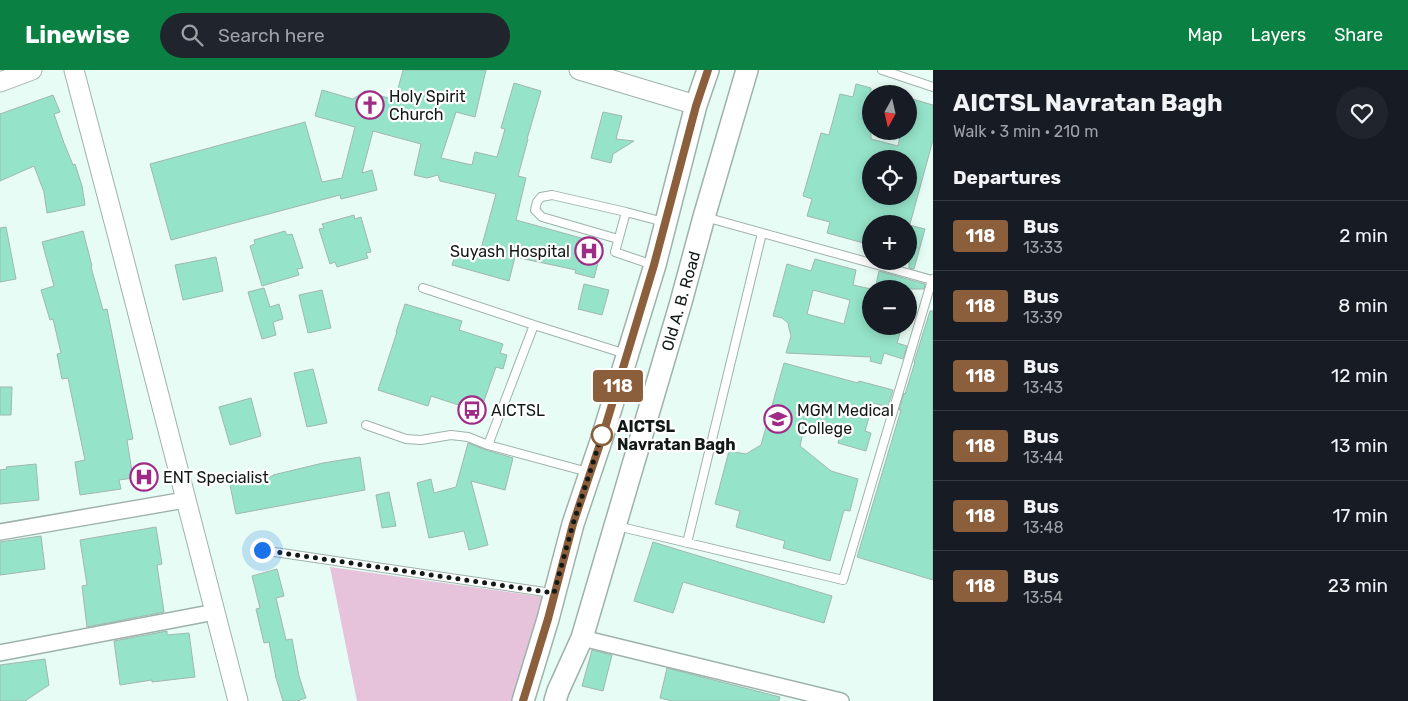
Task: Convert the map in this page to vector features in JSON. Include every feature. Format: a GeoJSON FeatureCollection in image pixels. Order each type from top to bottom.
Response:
{"type":"FeatureCollection","features":[{"type":"Feature","properties":{"kind":"main road"},"geometry":{"type":"LineString","coordinates":[[523,701],[573,524],[654,265],[696,106],[708,70]]}},
{"type":"Feature","properties":{"kind":"main road","name":"Old A. B. Road"},"geometry":{"type":"LineString","coordinates":[[556,701],[558,691],[582,638],[747,70]]}},
{"type":"Feature","properties":{"kind":"street"},"geometry":{"type":"LineString","coordinates":[[0,82],[32,70]]}},
{"type":"Feature","properties":{"kind":"street"},"geometry":{"type":"LineString","coordinates":[[74,70],[238,701]]}},
{"type":"Feature","properties":{"kind":"street"},"geometry":{"type":"LineString","coordinates":[[580,70],[696,106]]}},
{"type":"Feature","properties":{"kind":"street"},"geometry":{"type":"LineString","coordinates":[[0,532],[186,500]]}},
{"type":"Feature","properties":{"kind":"street"},"geometry":{"type":"LineString","coordinates":[[0,653],[215,612]]}},
{"type":"Feature","properties":{"kind":"street"},"geometry":{"type":"LineString","coordinates":[[582,638],[808,697],[841,701]]}},
{"type":"Feature","properties":{"kind":"lane"},"geometry":{"type":"LineString","coordinates":[[882,70],[933,87]]}},
{"type":"Feature","properties":{"kind":"lane"},"geometry":{"type":"LineString","coordinates":[[618,240],[542,217],[536,210],[537,202],[541,197],[552,195],[666,222]]}},
{"type":"Feature","properties":{"kind":"lane"},"geometry":{"type":"LineString","coordinates":[[626,212],[614,252],[654,265]]}},
{"type":"Feature","properties":{"kind":"lane"},"geometry":{"type":"LineString","coordinates":[[615,526],[843,580],[932,280],[704,217]]}},
{"type":"Feature","properties":{"kind":"lane"},"geometry":{"type":"LineString","coordinates":[[687,543],[762,233]]}},
{"type":"Feature","properties":{"kind":"lane"},"geometry":{"type":"LineString","coordinates":[[423,288],[627,354]]}},
{"type":"Feature","properties":{"kind":"lane"},"geometry":{"type":"LineString","coordinates":[[488,445],[534,325]]}},
{"type":"Feature","properties":{"kind":"lane"},"geometry":{"type":"LineString","coordinates":[[366,425],[406,439],[421,440],[451,435],[468,437],[488,445],[590,473]]}},
{"type":"Feature","properties":{"kind":"lane"},"geometry":{"type":"LineString","coordinates":[[262,550],[554,593]]}},
{"type":"Feature","properties":{"kind":"shaded area"},"geometry":{"type":"Polygon","coordinates":[[[330,567],[543,597],[511,701],[357,701],[330,567]]]}},
{"type":"Feature","properties":{"kind":"building"},"geometry":{"type":"Polygon","coordinates":[[[403,70],[486,70],[475,117],[456,112],[441,158],[472,165],[475,152],[497,157],[505,129],[501,128],[514,83],[541,91],[518,176],[526,178],[516,220],[603,244],[594,278],[575,273],[576,270],[515,257],[509,281],[452,265],[457,250],[479,256],[496,194],[440,181],[438,175],[427,178],[414,175],[421,144],[373,131],[362,173],[372,170],[377,190],[341,199],[340,195],[171,240],[150,164],[305,122],[322,182],[342,178],[355,127],[315,116],[322,90],[353,99],[365,91],[395,100],[403,70]]]}},
{"type":"Feature","properties":{"kind":"building"},"geometry":{"type":"Polygon","coordinates":[[[856,84],[862,86],[862,140],[875,140],[898,146],[899,140],[918,140],[918,101],[933,105],[933,140],[917,198],[917,150],[862,150],[862,205],[915,205],[912,215],[862,215],[862,243],[827,233],[830,222],[807,216],[812,199],[803,196],[821,133],[829,135],[840,94],[853,97],[856,84]]]}},
{"type":"Feature","properties":{"kind":"building"},"geometry":{"type":"Polygon","coordinates":[[[53,95],[60,112],[54,114],[73,165],[75,164],[82,186],[85,205],[47,213],[44,192],[34,166],[0,181],[0,114],[53,95]]]}},
{"type":"Feature","properties":{"kind":"building"},"geometry":{"type":"Polygon","coordinates":[[[603,112],[622,116],[616,139],[634,141],[613,154],[611,163],[591,158],[603,112]]]}},
{"type":"Feature","properties":{"kind":"building"},"geometry":{"type":"Polygon","coordinates":[[[354,215],[355,219],[361,217],[371,252],[366,253],[368,258],[337,267],[335,262],[330,264],[319,229],[324,228],[322,224],[354,215]]]}},
{"type":"Feature","properties":{"kind":"building"},"geometry":{"type":"Polygon","coordinates":[[[6,227],[16,279],[0,282],[0,228],[6,227]]]}},
{"type":"Feature","properties":{"kind":"building"},"geometry":{"type":"Polygon","coordinates":[[[917,227],[925,229],[917,258],[917,227]]]}},
{"type":"Feature","properties":{"kind":"building"},"geometry":{"type":"Polygon","coordinates":[[[83,231],[103,310],[107,309],[133,439],[127,440],[133,478],[119,480],[121,489],[80,495],[75,462],[85,460],[68,378],[62,379],[57,354],[61,353],[53,319],[50,320],[41,290],[54,286],[42,242],[83,231]]]}},
{"type":"Feature","properties":{"kind":"building"},"geometry":{"type":"Polygon","coordinates":[[[285,231],[287,235],[292,234],[303,268],[297,269],[299,275],[262,286],[250,246],[255,244],[254,240],[285,231]]]}},
{"type":"Feature","properties":{"kind":"building"},"geometry":{"type":"Polygon","coordinates":[[[216,257],[223,291],[183,300],[175,265],[216,257]]]}},
{"type":"Feature","properties":{"kind":"building"},"geometry":{"type":"Polygon","coordinates":[[[815,259],[856,270],[853,285],[862,287],[862,335],[899,335],[897,343],[907,346],[903,359],[884,353],[881,364],[870,361],[871,357],[786,353],[791,336],[788,323],[782,318],[773,316],[787,264],[811,271],[815,259]],[[813,290],[807,314],[844,324],[850,300],[813,290]]]}},
{"type":"Feature","properties":{"kind":"building"},"geometry":{"type":"Polygon","coordinates":[[[879,271],[911,280],[877,280],[879,271]]]}},
{"type":"Feature","properties":{"kind":"building"},"geometry":{"type":"Polygon","coordinates":[[[917,282],[925,284],[924,289],[917,289],[917,282]]]}},
{"type":"Feature","properties":{"kind":"building"},"geometry":{"type":"Polygon","coordinates":[[[584,284],[609,290],[602,315],[578,309],[584,284]]]}},
{"type":"Feature","properties":{"kind":"building"},"geometry":{"type":"Polygon","coordinates":[[[264,288],[270,307],[279,304],[283,319],[273,322],[276,335],[262,339],[248,292],[264,288]]]}},
{"type":"Feature","properties":{"kind":"building"},"geometry":{"type":"Polygon","coordinates":[[[322,290],[331,328],[308,333],[299,295],[322,290]]]}},
{"type":"Feature","properties":{"kind":"building"},"geometry":{"type":"Polygon","coordinates":[[[405,304],[462,321],[459,330],[503,344],[500,353],[507,355],[503,369],[496,367],[480,412],[431,396],[428,406],[378,390],[405,304]]]}},
{"type":"Feature","properties":{"kind":"building"},"geometry":{"type":"Polygon","coordinates":[[[930,311],[933,311],[933,580],[857,557],[901,410],[899,410],[904,393],[930,311]]]}},
{"type":"Feature","properties":{"kind":"building"},"geometry":{"type":"Polygon","coordinates":[[[784,363],[858,383],[859,381],[893,390],[888,407],[873,403],[865,431],[871,433],[866,451],[838,443],[842,428],[817,421],[814,431],[804,428],[800,446],[831,471],[858,479],[850,511],[844,510],[830,561],[783,548],[785,541],[736,527],[740,511],[715,504],[729,451],[746,454],[761,445],[784,363]]]}},
{"type":"Feature","properties":{"kind":"building"},"geometry":{"type":"Polygon","coordinates":[[[313,369],[327,423],[307,427],[294,373],[313,369]]]}},
{"type":"Feature","properties":{"kind":"building"},"geometry":{"type":"Polygon","coordinates":[[[0,387],[12,387],[11,415],[0,415],[0,387]]]}},
{"type":"Feature","properties":{"kind":"building"},"geometry":{"type":"Polygon","coordinates":[[[251,398],[261,436],[230,445],[219,407],[251,398]]]}},
{"type":"Feature","properties":{"kind":"building"},"geometry":{"type":"Polygon","coordinates":[[[468,443],[513,458],[505,490],[471,481],[488,545],[469,550],[464,531],[429,538],[417,483],[431,479],[434,493],[456,487],[468,443]]]}},
{"type":"Feature","properties":{"kind":"building"},"geometry":{"type":"Polygon","coordinates":[[[360,457],[365,490],[236,514],[230,485],[323,463],[360,457]]]}},
{"type":"Feature","properties":{"kind":"building"},"geometry":{"type":"Polygon","coordinates":[[[36,464],[39,500],[0,504],[0,470],[7,469],[6,467],[36,464]]]}},
{"type":"Feature","properties":{"kind":"building"},"geometry":{"type":"Polygon","coordinates":[[[389,492],[396,526],[382,528],[376,495],[389,492]]]}},
{"type":"Feature","properties":{"kind":"building"},"geometry":{"type":"Polygon","coordinates":[[[156,527],[162,564],[157,565],[164,612],[87,627],[82,586],[87,585],[80,540],[156,527]]]}},
{"type":"Feature","properties":{"kind":"building"},"geometry":{"type":"Polygon","coordinates":[[[41,536],[45,569],[0,575],[0,542],[41,536]]]}},
{"type":"Feature","properties":{"kind":"building"},"geometry":{"type":"Polygon","coordinates":[[[653,542],[832,596],[824,623],[683,582],[673,613],[634,601],[653,542]]]}},
{"type":"Feature","properties":{"kind":"building"},"geometry":{"type":"Polygon","coordinates":[[[277,569],[284,596],[276,598],[286,640],[292,639],[299,676],[306,698],[297,701],[283,701],[276,678],[269,642],[264,643],[256,609],[260,608],[252,576],[277,569]]]}},
{"type":"Feature","properties":{"kind":"building"},"geometry":{"type":"Polygon","coordinates":[[[167,631],[167,635],[189,633],[195,677],[152,682],[152,680],[120,685],[114,641],[167,631]]]}},
{"type":"Feature","properties":{"kind":"building"},"geometry":{"type":"Polygon","coordinates":[[[592,650],[612,655],[603,691],[582,686],[592,650]]]}},
{"type":"Feature","properties":{"kind":"building"},"geometry":{"type":"Polygon","coordinates":[[[45,659],[49,685],[25,701],[0,701],[0,665],[45,659]]]}},
{"type":"Feature","properties":{"kind":"building"},"geometry":{"type":"Polygon","coordinates":[[[667,668],[780,697],[779,701],[672,701],[660,698],[667,668]]]}},
{"type":"Feature","properties":{"kind":"bus line","name":"118"},"geometry":{"type":"LineString","coordinates":[[523,701],[548,619],[573,524],[601,441],[654,265],[696,106],[708,70]]}},
{"type":"Feature","properties":{"kind":"place","name":"Holy Spirit Church"},"geometry":{"type":"Point","coordinates":[370,105]}},
{"type":"Feature","properties":{"kind":"place","name":"Suyash Hospital"},"geometry":{"type":"Point","coordinates":[589,251]}},
{"type":"Feature","properties":{"kind":"place","name":"AICTSL"},"geometry":{"type":"Point","coordinates":[472,410]}},
{"type":"Feature","properties":{"kind":"place","name":"MGM Medical College"},"geometry":{"type":"Point","coordinates":[778,419]}},
{"type":"Feature","properties":{"kind":"place","name":"AICTSL Navratan Bagh"},"geometry":{"type":"Point","coordinates":[602,435]}},
{"type":"Feature","properties":{"kind":"place","name":"ENT Specialist"},"geometry":{"type":"Point","coordinates":[144,477]}},
{"type":"Feature","properties":{"kind":"route"},"geometry":{"type":"LineString","coordinates":[[262,550],[554,593],[573,524],[602,435]]}}]}
